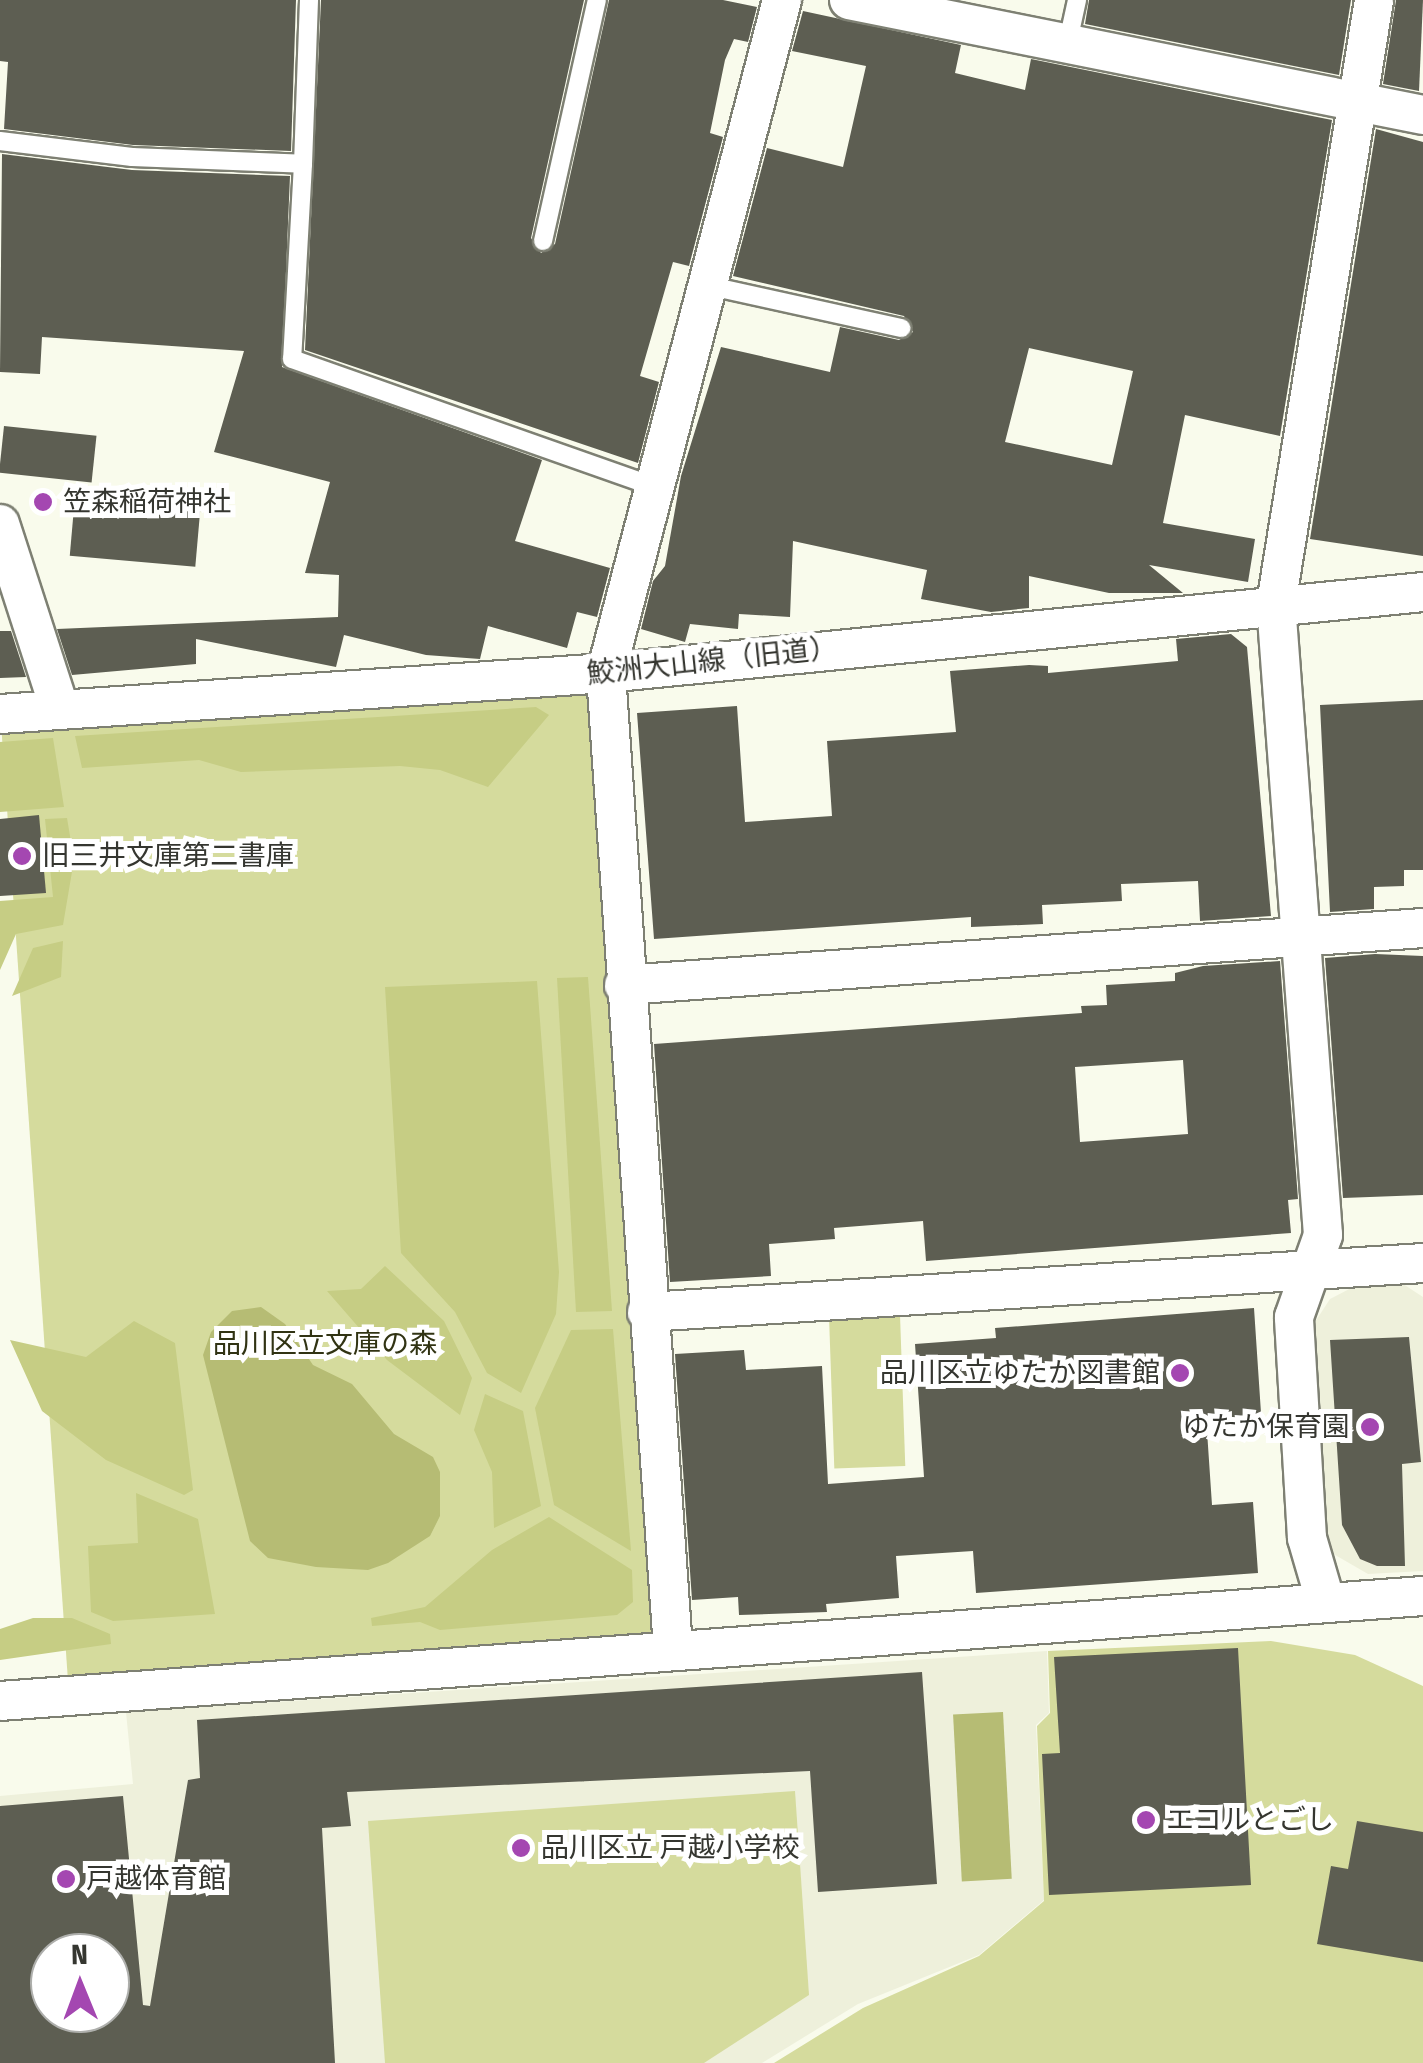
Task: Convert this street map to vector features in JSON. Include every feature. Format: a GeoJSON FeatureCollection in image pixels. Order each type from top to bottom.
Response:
{"type":"FeatureCollection","features":[{"type":"Feature","properties":{"kind":"street"},"geometry":{"type":"LineString","coordinates":[[673,1650],[646,1312],[606,672],[659,488],[782,0]]}},
{"type":"Feature","properties":{"kind":"street"},"geometry":{"type":"LineString","coordinates":[[848,0],[1357,106],[1423,115]]}},
{"type":"Feature","properties":{"kind":"street"},"geometry":{"type":"LineString","coordinates":[[1326,1603],[1306,1538],[1294,1317],[1323,1235],[1276,604],[1374,0]]}},
{"type":"Feature","properties":{"kind":"street"},"geometry":{"type":"LineString","coordinates":[[0,524],[60,710]]}},
{"type":"Feature","properties":{"kind":"street","name":"鮫洲大山線（旧道）"},"geometry":{"type":"LineString","coordinates":[[0,714],[606,672],[1423,592]]}},
{"type":"Feature","properties":{"kind":"street"},"geometry":{"type":"LineString","coordinates":[[624,984],[1423,928]]}},
{"type":"Feature","properties":{"kind":"street"},"geometry":{"type":"LineString","coordinates":[[646,1312],[1423,1264]]}},
{"type":"Feature","properties":{"kind":"street"},"geometry":{"type":"LineString","coordinates":[[0,1701],[1423,1596]]}},
{"type":"Feature","properties":{"kind":"lane"},"geometry":{"type":"LineString","coordinates":[[308,0],[292,359],[659,488]]}},
{"type":"Feature","properties":{"kind":"lane"},"geometry":{"type":"LineString","coordinates":[[543,242],[597,0]]}},
{"type":"Feature","properties":{"kind":"lane"},"geometry":{"type":"LineString","coordinates":[[1067,46],[1077,0]]}},
{"type":"Feature","properties":{"kind":"lane"},"geometry":{"type":"LineString","coordinates":[[0,141],[132,156],[303,164]]}},
{"type":"Feature","properties":{"kind":"lane"},"geometry":{"type":"LineString","coordinates":[[710,286],[901,328]]}},
{"type":"Feature","properties":{"kind":"shaded area"},"geometry":{"type":"Polygon","coordinates":[[[536,707],[549,715],[488,787],[440,770],[400,766],[241,772],[199,760],[82,768],[75,736],[536,707]]]}},
{"type":"Feature","properties":{"kind":"shaded area"},"geometry":{"type":"Polygon","coordinates":[[[53,738],[64,807],[0,812],[0,742],[53,738]]]}},
{"type":"Feature","properties":{"kind":"shaded area"},"geometry":{"type":"Polygon","coordinates":[[[67,818],[74,860],[63,925],[16,934],[0,970],[0,901],[53,897],[45,819],[67,818]]]}},
{"type":"Feature","properties":{"kind":"shaded area"},"geometry":{"type":"Polygon","coordinates":[[[63,941],[61,977],[12,996],[33,948],[63,941]]]}},
{"type":"Feature","properties":{"kind":"shaded area"},"geometry":{"type":"Polygon","coordinates":[[[588,977],[612,1311],[576,1312],[557,978],[588,977]]]}},
{"type":"Feature","properties":{"kind":"shaded area"},"geometry":{"type":"Polygon","coordinates":[[[537,981],[559,1272],[556,1314],[521,1393],[487,1373],[455,1312],[401,1253],[385,987],[537,981]]]}},
{"type":"Feature","properties":{"kind":"shaded area"},"geometry":{"type":"Polygon","coordinates":[[[385,1266],[444,1321],[472,1378],[460,1415],[387,1360],[327,1291],[361,1289],[385,1266]]]}},
{"type":"Feature","properties":{"kind":"shaded area","name":"ゆたか保育園"},"geometry":{"type":"Polygon","coordinates":[[[1400,1282],[1423,1297],[1423,1571],[1368,1574],[1330,1552],[1325,1531],[1313,1325],[1330,1299],[1359,1284],[1400,1282]]]}},
{"type":"Feature","properties":{"kind":"shaded area"},"geometry":{"type":"Polygon","coordinates":[[[261,1307],[285,1324],[313,1365],[352,1384],[394,1434],[433,1457],[440,1472],[440,1516],[430,1536],[388,1563],[368,1570],[316,1567],[268,1558],[250,1541],[203,1355],[211,1332],[232,1311],[261,1307]]]}},
{"type":"Feature","properties":{"kind":"shaded area"},"geometry":{"type":"Polygon","coordinates":[[[134,1321],[175,1343],[193,1490],[184,1495],[106,1460],[42,1411],[10,1340],[86,1357],[134,1321]]]}},
{"type":"Feature","properties":{"kind":"shaded area"},"geometry":{"type":"Polygon","coordinates":[[[613,1329],[631,1551],[554,1505],[535,1408],[571,1330],[613,1329]]]}},
{"type":"Feature","properties":{"kind":"shaded area"},"geometry":{"type":"Polygon","coordinates":[[[485,1394],[523,1411],[541,1506],[494,1528],[492,1472],[474,1430],[485,1394]]]}},
{"type":"Feature","properties":{"kind":"shaded area"},"geometry":{"type":"Polygon","coordinates":[[[136,1493],[198,1519],[215,1614],[113,1621],[91,1612],[88,1546],[138,1543],[136,1493]]]}},
{"type":"Feature","properties":{"kind":"shaded area"},"geometry":{"type":"Polygon","coordinates":[[[549,1517],[632,1570],[633,1602],[617,1615],[440,1630],[420,1622],[372,1626],[371,1618],[425,1607],[492,1550],[549,1517]]]}},
{"type":"Feature","properties":{"kind":"shaded area"},"geometry":{"type":"Polygon","coordinates":[[[33,1618],[72,1618],[110,1634],[111,1644],[0,1660],[0,1629],[33,1618]]]}},
{"type":"Feature","properties":{"kind":"shaded area","name":"品川区立 戸越小学校"},"geometry":{"type":"Polygon","coordinates":[[[1047,1651],[1049,1713],[1036,1725],[1044,1900],[979,1955],[858,2004],[762,2063],[0,2063],[0,1796],[133,1784],[126,1712],[1047,1651]]]}},
{"type":"Feature","properties":{"kind":"shaded area"},"geometry":{"type":"Polygon","coordinates":[[[1003,1712],[1012,1879],[962,1881],[953,1715],[1003,1712]]]}},
{"type":"Feature","properties":{"kind":"green space","name":"品川区立文庫の森"},"geometry":{"type":"Polygon","coordinates":[[[606,673],[674,1649],[69,1691],[0,715],[606,673]]]}},
{"type":"Feature","properties":{"kind":"green space"},"geometry":{"type":"Polygon","coordinates":[[[900,1315],[905,1466],[834,1468],[829,1317],[900,1315]]]}},
{"type":"Feature","properties":{"kind":"green space"},"geometry":{"type":"Polygon","coordinates":[[[1271,1641],[1355,1655],[1423,1686],[1423,2063],[774,2063],[863,2008],[979,1956],[1044,1901],[1037,1726],[1050,1713],[1048,1651],[1271,1641]]]}},
{"type":"Feature","properties":{"kind":"green space"},"geometry":{"type":"Polygon","coordinates":[[[795,1791],[809,1995],[704,2063],[385,2063],[368,1821],[795,1791]]]}},
{"type":"Feature","properties":{"kind":"building"},"geometry":{"type":"Polygon","coordinates":[[[0,0],[296,0],[291,151],[133,145],[4,129],[8,62],[0,61],[0,0]]]}},
{"type":"Feature","properties":{"kind":"building"},"geometry":{"type":"Polygon","coordinates":[[[321,0],[584,0],[531,238],[541,253],[555,244],[609,0],[723,0],[757,7],[748,42],[734,39],[725,60],[710,133],[723,137],[689,266],[673,262],[640,376],[659,382],[638,463],[305,350],[321,0]]]}},
{"type":"Feature","properties":{"kind":"building"},"geometry":{"type":"Polygon","coordinates":[[[1089,0],[1351,0],[1339,75],[1085,24],[1089,0]]]}},
{"type":"Feature","properties":{"kind":"building"},"geometry":{"type":"Polygon","coordinates":[[[1396,0],[1423,0],[1419,91],[1383,84],[1396,0]]]}},
{"type":"Feature","properties":{"kind":"building"},"geometry":{"type":"Polygon","coordinates":[[[803,11],[961,45],[955,73],[1025,90],[1031,59],[1332,120],[1280,436],[1185,415],[1163,523],[1255,539],[1248,582],[1149,565],[1183,593],[1109,593],[1029,576],[1029,608],[991,612],[921,599],[927,570],[793,541],[790,617],[739,614],[738,629],[690,624],[685,642],[641,629],[653,581],[665,566],[681,476],[721,347],[830,372],[840,327],[899,340],[913,332],[904,316],[733,276],[767,148],[843,167],[866,66],[792,51],[803,11]],[[1029,348],[1005,442],[1112,465],[1133,371],[1029,348]]]}},
{"type":"Feature","properties":{"kind":"building"},"geometry":{"type":"Polygon","coordinates":[[[1376,129],[1423,142],[1423,556],[1310,539],[1376,129]]]}},
{"type":"Feature","properties":{"kind":"building"},"geometry":{"type":"Polygon","coordinates":[[[2,154],[132,170],[290,176],[282,367],[542,460],[515,541],[610,568],[597,617],[577,612],[567,648],[488,626],[480,659],[426,655],[344,635],[336,667],[196,639],[196,664],[72,675],[57,629],[338,617],[339,575],[305,573],[330,482],[214,452],[244,351],[42,337],[40,374],[0,372],[2,154]]]}},
{"type":"Feature","properties":{"kind":"building"},"geometry":{"type":"Polygon","coordinates":[[[4,426],[96,436],[92,482],[0,473],[4,426]]]}},
{"type":"Feature","properties":{"kind":"building"},"geometry":{"type":"Polygon","coordinates":[[[75,496],[201,507],[195,567],[70,556],[75,496]]]}},
{"type":"Feature","properties":{"kind":"building"},"geometry":{"type":"Polygon","coordinates":[[[0,631],[11,631],[26,677],[0,678],[0,631]]]}},
{"type":"Feature","properties":{"kind":"building"},"geometry":{"type":"Polygon","coordinates":[[[1231,634],[1247,647],[1271,916],[1200,921],[1198,881],[1121,884],[1122,901],[1042,905],[1043,924],[971,927],[971,917],[654,939],[637,713],[737,706],[745,822],[832,816],[827,741],[956,732],[950,671],[1029,665],[1048,666],[1048,673],[1178,661],[1176,639],[1231,634]]]}},
{"type":"Feature","properties":{"kind":"building"},"geometry":{"type":"Polygon","coordinates":[[[1423,700],[1423,870],[1404,870],[1404,886],[1374,887],[1374,909],[1330,912],[1320,705],[1423,700]]]}},
{"type":"Feature","properties":{"kind":"building","name":"旧三井文庫第二書庫"},"geometry":{"type":"Polygon","coordinates":[[[39,815],[46,893],[0,896],[0,819],[39,815]]]}},
{"type":"Feature","properties":{"kind":"building"},"geometry":{"type":"Polygon","coordinates":[[[1423,956],[1423,1195],[1343,1198],[1325,958],[1423,956]]]}},
{"type":"Feature","properties":{"kind":"building"},"geometry":{"type":"Polygon","coordinates":[[[1280,961],[1298,1199],[1288,1200],[1291,1233],[926,1261],[923,1221],[834,1228],[835,1239],[769,1244],[771,1276],[670,1282],[654,1044],[1082,1013],[1081,1006],[1107,1005],[1106,985],[1175,981],[1175,973],[1203,966],[1280,961]],[[1183,1060],[1075,1067],[1080,1142],[1188,1134],[1183,1060]]]}},
{"type":"Feature","properties":{"kind":"building"},"geometry":{"type":"Polygon","coordinates":[[[1254,1308],[1262,1428],[1207,1431],[1212,1505],[1253,1502],[1258,1573],[976,1593],[973,1551],[896,1556],[899,1598],[826,1604],[827,1612],[739,1615],[738,1597],[692,1600],[675,1354],[744,1350],[746,1370],[822,1366],[828,1484],[924,1477],[915,1344],[996,1338],[995,1328],[1254,1308]]]}},
{"type":"Feature","properties":{"kind":"building"},"geometry":{"type":"Polygon","coordinates":[[[1409,1337],[1421,1462],[1402,1464],[1405,1566],[1377,1566],[1360,1559],[1342,1525],[1330,1340],[1409,1337]]]}},
{"type":"Feature","properties":{"kind":"building","name":"エコルとごし"},"geometry":{"type":"Polygon","coordinates":[[[1238,1648],[1251,1885],[1049,1895],[1042,1754],[1060,1753],[1054,1657],[1238,1648]]]}},
{"type":"Feature","properties":{"kind":"building"},"geometry":{"type":"Polygon","coordinates":[[[922,1672],[937,1884],[818,1892],[810,1771],[347,1792],[351,1826],[322,1828],[335,2063],[0,2063],[0,1806],[123,1796],[143,2005],[150,2006],[188,1780],[200,1778],[197,1720],[922,1672]]]}},
{"type":"Feature","properties":{"kind":"building"},"geometry":{"type":"Polygon","coordinates":[[[1357,1821],[1423,1832],[1423,1962],[1317,1944],[1331,1866],[1348,1869],[1357,1821]]]}},
{"type":"Feature","properties":{"kind":"place","name":"笠森稲荷神社"},"geometry":{"type":"Point","coordinates":[43,502]}},
{"type":"Feature","properties":{"kind":"place","name":"旧三井文庫第二書庫"},"geometry":{"type":"Point","coordinates":[22,856]}},
{"type":"Feature","properties":{"kind":"place","name":"品川区立ゆたか図書館"},"geometry":{"type":"Point","coordinates":[1180,1373]}},
{"type":"Feature","properties":{"kind":"place","name":"ゆたか保育園"},"geometry":{"type":"Point","coordinates":[1370,1427]}},
{"type":"Feature","properties":{"kind":"place","name":"エコルとごし"},"geometry":{"type":"Point","coordinates":[1146,1820]}},
{"type":"Feature","properties":{"kind":"place","name":"品川区立 戸越小学校"},"geometry":{"type":"Point","coordinates":[521,1848]}},
{"type":"Feature","properties":{"kind":"place","name":"戸越体育館"},"geometry":{"type":"Point","coordinates":[66,1879]}}]}
